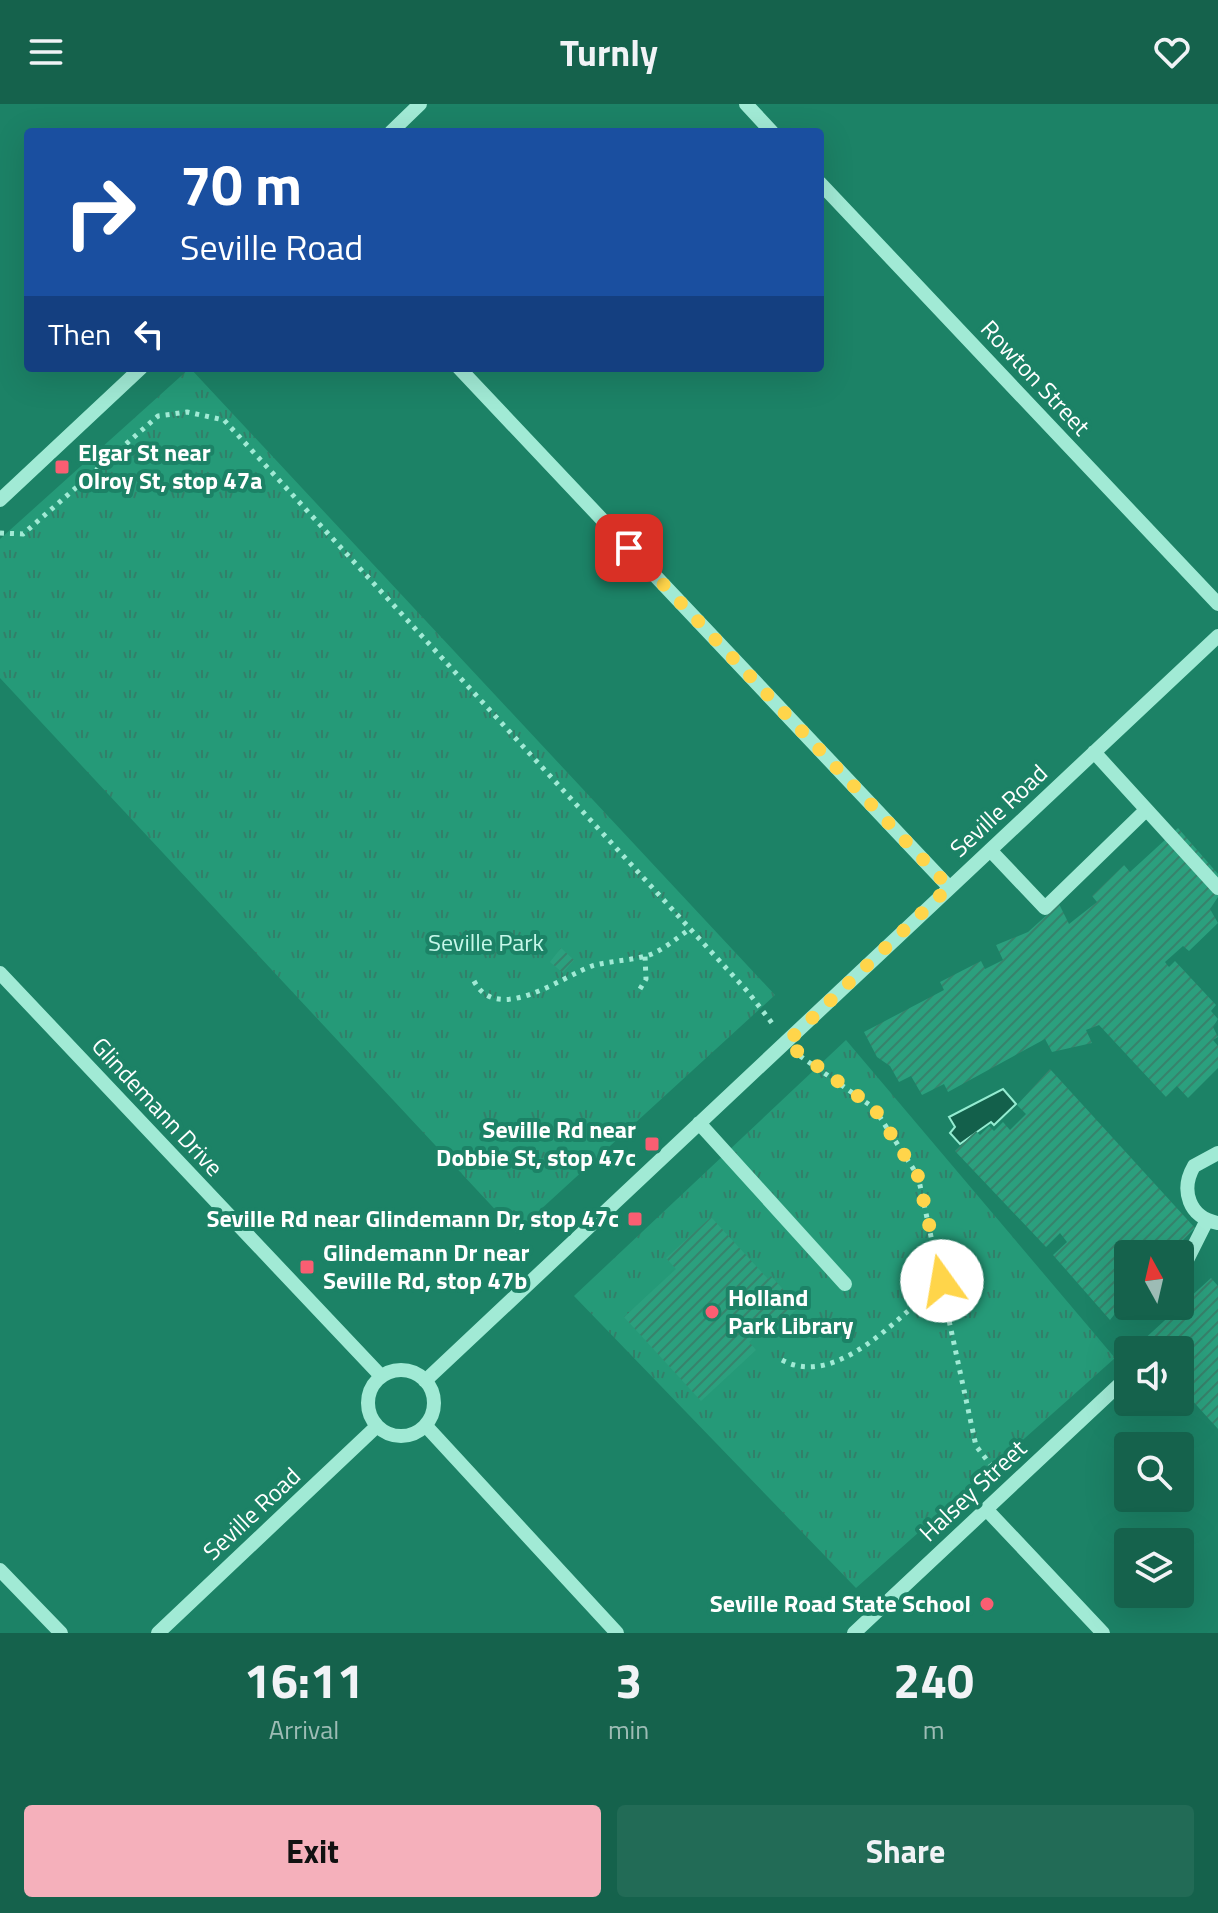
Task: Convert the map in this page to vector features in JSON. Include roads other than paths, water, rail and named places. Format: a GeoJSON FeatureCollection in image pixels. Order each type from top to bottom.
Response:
{"type":"FeatureCollection","features":[{"type":"Feature","properties":{"kind":"street"},"geometry":{"type":"LineString","coordinates":[[395,128],[420,104]]}},
{"type":"Feature","properties":{"kind":"street"},"geometry":{"type":"LineString","coordinates":[[746,104],[768,128]]}},
{"type":"Feature","properties":{"kind":"street","name":"Rowton Street"},"geometry":{"type":"LineString","coordinates":[[824,187],[1218,604]]}},
{"type":"Feature","properties":{"kind":"street"},"geometry":{"type":"LineString","coordinates":[[0,500],[137,372]]}},
{"type":"Feature","properties":{"kind":"street"},"geometry":{"type":"LineString","coordinates":[[463,372],[949,887]]}},
{"type":"Feature","properties":{"kind":"street","name":"Seville Road"},"geometry":{"type":"LineString","coordinates":[[425,1381],[1218,636]]}},
{"type":"Feature","properties":{"kind":"street"},"geometry":{"type":"LineString","coordinates":[[1094,752],[1218,888]]}},
{"type":"Feature","properties":{"kind":"street"},"geometry":{"type":"LineString","coordinates":[[990,850],[1045,908],[1146,810]]}},
{"type":"Feature","properties":{"kind":"street","name":"Glindemann Drive"},"geometry":{"type":"LineString","coordinates":[[0,973],[381,1376]]}},
{"type":"Feature","properties":{"kind":"street"},"geometry":{"type":"LineString","coordinates":[[699,1123],[845,1284]]}},
{"type":"Feature","properties":{"kind":"street"},"geometry":{"type":"LineString","coordinates":[[1194,1252],[1213,1222],[1193,1208],[1186,1187],[1194,1166],[1218,1153]]}},
{"type":"Feature","properties":{"kind":"street"},"geometry":{"type":"LineString","coordinates":[[409,1371],[425,1381],[431,1389],[434,1409],[426,1426],[406,1437],[395,1437],[376,1427],[367,1410],[367,1400],[374,1382],[381,1376],[409,1371]]}},
{"type":"Feature","properties":{"kind":"street","name":"Halsey Street"},"geometry":{"type":"LineString","coordinates":[[854,1633],[1114,1389]]}},
{"type":"Feature","properties":{"kind":"street"},"geometry":{"type":"LineString","coordinates":[[426,1426],[617,1633]]}},
{"type":"Feature","properties":{"kind":"street","name":"Seville Road"},"geometry":{"type":"LineString","coordinates":[[158,1633],[376,1427]]}},
{"type":"Feature","properties":{"kind":"street"},"geometry":{"type":"LineString","coordinates":[[986,1509],[1103,1633]]}},
{"type":"Feature","properties":{"kind":"street"},"geometry":{"type":"LineString","coordinates":[[0,1570],[61,1633]]}},
{"type":"Feature","properties":{"kind":"place","name":"Elgar St near Olroy St, stop 47a"},"geometry":{"type":"Point","coordinates":[62,467]}},
{"type":"Feature","properties":{"kind":"place","name":"Seville Rd near Dobbie St, stop 47c"},"geometry":{"type":"Point","coordinates":[652,1144]}},
{"type":"Feature","properties":{"kind":"place","name":"Seville Rd near Glindemann Dr, stop 47c"},"geometry":{"type":"Point","coordinates":[635,1219]}},
{"type":"Feature","properties":{"kind":"place","name":"Glindemann Dr near Seville Rd, stop 47b"},"geometry":{"type":"Point","coordinates":[307,1267]}},
{"type":"Feature","properties":{"kind":"place","name":"Holland Park Library"},"geometry":{"type":"Point","coordinates":[712,1312]}},
{"type":"Feature","properties":{"kind":"place","name":"Seville Road State School"},"geometry":{"type":"Point","coordinates":[987,1604]}},
{"type":"Feature","properties":{"kind":"park label","name":"Seville Park"},"geometry":{"type":"Point","coordinates":[486,943]}}]}
